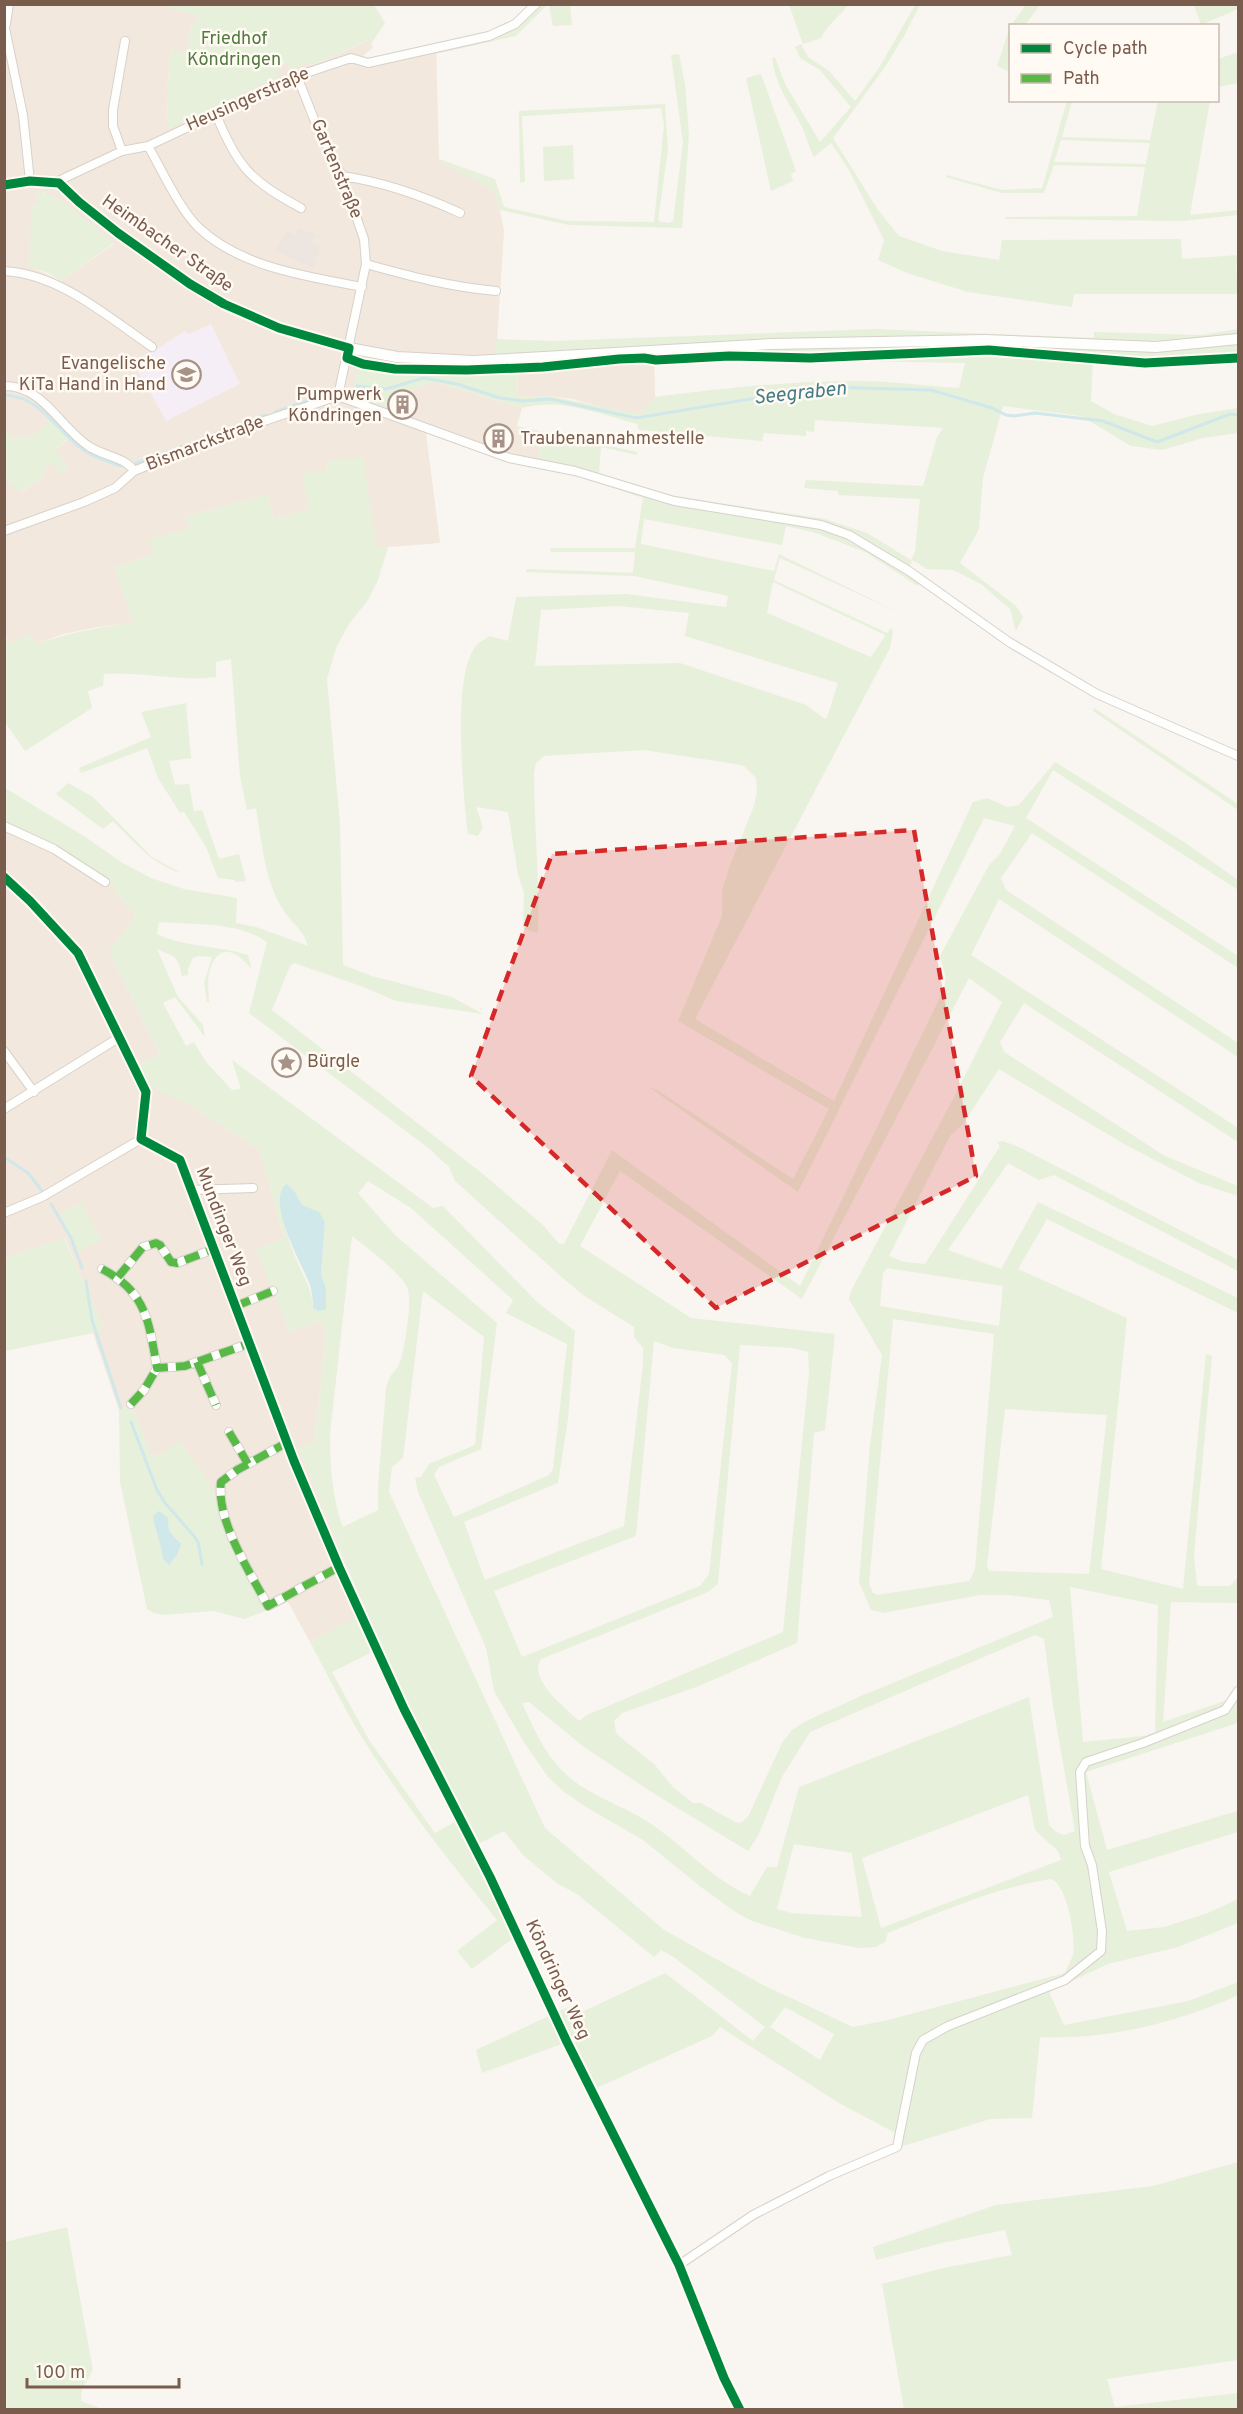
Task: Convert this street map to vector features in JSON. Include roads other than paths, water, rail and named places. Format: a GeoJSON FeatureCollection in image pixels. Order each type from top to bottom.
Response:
{"type":"FeatureCollection","features":[{"type":"Feature","properties":{"kind":"street"},"geometry":{"type":"LineString","coordinates":[[9,4],[5,24],[22,115],[30,181]]}},
{"type":"Feature","properties":{"kind":"street","name":"Heusingerstraße"},"geometry":{"type":"LineString","coordinates":[[56,182],[122,151],[148,146],[297,76],[351,58],[368,63],[446,46],[504,30],[515,24],[537,4]]}},
{"type":"Feature","properties":{"kind":"street"},"geometry":{"type":"LineString","coordinates":[[122,151],[114,126],[114,110],[125,41]]}},
{"type":"Feature","properties":{"kind":"street","name":"Gartenstraße"},"geometry":{"type":"LineString","coordinates":[[297,76],[314,119],[342,176],[364,238],[366,264],[339,396]]}},
{"type":"Feature","properties":{"kind":"street"},"geometry":{"type":"LineString","coordinates":[[216,114],[228,146],[246,171],[274,193],[301,208]]}},
{"type":"Feature","properties":{"kind":"street"},"geometry":{"type":"LineString","coordinates":[[148,146],[177,197],[198,227],[225,248],[265,264],[306,276],[362,287]]}},
{"type":"Feature","properties":{"kind":"street"},"geometry":{"type":"LineString","coordinates":[[342,176],[370,180],[399,188],[460,213]]}},
{"type":"Feature","properties":{"kind":"street"},"geometry":{"type":"LineString","coordinates":[[4,185],[30,181],[56,182]]}},
{"type":"Feature","properties":{"kind":"street","name":"Heimbacher Straße"},"geometry":{"type":"LineString","coordinates":[[56,182],[118,233],[190,284],[224,304],[279,328],[349,348],[397,357],[474,361],[771,344],[985,340],[1156,346],[1239,339]]}},
{"type":"Feature","properties":{"kind":"street"},"geometry":{"type":"LineString","coordinates":[[366,264],[461,288],[496,291]]}},
{"type":"Feature","properties":{"kind":"street"},"geometry":{"type":"LineString","coordinates":[[4,271],[19,272],[64,290],[152,347]]}},
{"type":"Feature","properties":{"kind":"street"},"geometry":{"type":"LineString","coordinates":[[4,386],[16,386],[27,391],[56,413],[89,447],[120,460],[131,466],[134,471]]}},
{"type":"Feature","properties":{"kind":"street"},"geometry":{"type":"LineString","coordinates":[[339,396],[508,458],[575,471],[674,501],[821,525],[849,535],[909,571],[1009,642],[1097,694],[1239,756]]}},
{"type":"Feature","properties":{"kind":"street","name":"Bismarckstraße"},"geometry":{"type":"LineString","coordinates":[[4,531],[84,502],[115,488],[134,471],[217,437],[339,396]]}},
{"type":"Feature","properties":{"kind":"street"},"geometry":{"type":"LineString","coordinates":[[4,826],[54,849],[105,882]]}},
{"type":"Feature","properties":{"kind":"street"},"geometry":{"type":"LineString","coordinates":[[4,878],[30,901],[78,953],[146,1092],[141,1139],[42,1197],[4,1214]]}},
{"type":"Feature","properties":{"kind":"street"},"geometry":{"type":"LineString","coordinates":[[4,1109],[120,1037]]}},
{"type":"Feature","properties":{"kind":"street"},"geometry":{"type":"LineString","coordinates":[[4,1052],[34,1092]]}},
{"type":"Feature","properties":{"kind":"street","name":"Mundinger Weg"},"geometry":{"type":"LineString","coordinates":[[141,1139],[180,1160],[288,1442],[339,1567]]}},
{"type":"Feature","properties":{"kind":"street","name":"Mundinger Weg"},"geometry":{"type":"LineString","coordinates":[[191,1190],[253,1188]]}},
{"type":"Feature","properties":{"kind":"street"},"geometry":{"type":"LineString","coordinates":[[118,1277],[142,1247],[156,1243],[160,1245],[171,1262],[177,1263],[214,1249]]}},
{"type":"Feature","properties":{"kind":"street"},"geometry":{"type":"LineString","coordinates":[[102,1269],[118,1277],[133,1291],[149,1320],[157,1368],[144,1390],[131,1404]]}},
{"type":"Feature","properties":{"kind":"street"},"geometry":{"type":"LineString","coordinates":[[236,1306],[273,1291]]}},
{"type":"Feature","properties":{"kind":"street"},"geometry":{"type":"LineString","coordinates":[[157,1368],[185,1366],[251,1343]]}},
{"type":"Feature","properties":{"kind":"street"},"geometry":{"type":"LineString","coordinates":[[197,1362],[216,1405]]}},
{"type":"Feature","properties":{"kind":"street"},"geometry":{"type":"LineString","coordinates":[[229,1432],[248,1464]]}},
{"type":"Feature","properties":{"kind":"street"},"geometry":{"type":"LineString","coordinates":[[288,1442],[221,1482],[219,1495],[231,1533],[268,1606],[339,1567]]}},
{"type":"Feature","properties":{"kind":"street","name":"Köndringer Weg"},"geometry":{"type":"LineString","coordinates":[[339,1567],[404,1709],[490,1876],[567,2042],[679,2265],[724,2378],[740,2409]]}},
{"type":"Feature","properties":{"kind":"street"},"geometry":{"type":"LineString","coordinates":[[679,2265],[753,2215],[830,2176],[897,2146],[916,2053],[923,2040],[948,2026],[1065,1980],[1101,1951],[1102,1931],[1092,1866],[1085,1846],[1080,1772],[1086,1762],[1143,1743],[1225,1710],[1239,1691]]}},
{"type":"Feature","properties":{"kind":"water"},"geometry":{"type":"Polygon","coordinates":[[[287,1184],[295,1192],[302,1205],[319,1212],[325,1222],[321,1275],[326,1288],[326,1309],[319,1311],[313,1308],[310,1285],[282,1218],[281,1192],[287,1184]]]}},
{"type":"Feature","properties":{"kind":"water"},"geometry":{"type":"Polygon","coordinates":[[[159,1511],[168,1518],[169,1531],[181,1544],[177,1555],[169,1565],[163,1559],[153,1516],[159,1511]]]}},
{"type":"Feature","properties":{"kind":"waterway","name":"Seegraben"},"geometry":{"type":"LineString","coordinates":[[357,386],[386,389],[424,378],[457,384],[500,398],[523,401],[550,399],[636,418],[823,387],[931,390],[992,408],[1006,415],[1035,413],[1103,421],[1157,442],[1230,414],[1238,415]]}},
{"type":"Feature","properties":{"kind":"waterway","name":"Seegraben"},"geometry":{"type":"LineString","coordinates":[[275,412],[318,397],[325,392]]}},
{"type":"Feature","properties":{"kind":"waterway","name":"Seegraben"},"geometry":{"type":"LineString","coordinates":[[4,395],[16,397],[37,406],[82,449],[120,466]]}},
{"type":"Feature","properties":{"kind":"waterway","name":"Seegraben"},"geometry":{"type":"LineString","coordinates":[[233,427],[265,415]]}},
{"type":"Feature","properties":{"kind":"waterway","name":"Seegraben"},"geometry":{"type":"LineString","coordinates":[[136,463],[201,440]]}},
{"type":"Feature","properties":{"kind":"waterway"},"geometry":{"type":"LineString","coordinates":[[4,1157],[28,1173],[42,1191]]}},
{"type":"Feature","properties":{"kind":"waterway"},"geometry":{"type":"LineString","coordinates":[[51,1204],[71,1238],[82,1268]]}},
{"type":"Feature","properties":{"kind":"waterway"},"geometry":{"type":"LineString","coordinates":[[86,1281],[92,1320],[121,1408]]}},
{"type":"Feature","properties":{"kind":"waterway"},"geometry":{"type":"LineString","coordinates":[[131,1422],[157,1490],[198,1542],[202,1564]]}},
{"type":"Feature","properties":{"kind":"place","name":"Evangelische KiTa Hand in Hand"},"geometry":{"type":"Point","coordinates":[187,374]}},
{"type":"Feature","properties":{"kind":"place","name":"Pumpwerk Köndringen"},"geometry":{"type":"Point","coordinates":[403,405]}},
{"type":"Feature","properties":{"kind":"place","name":"Traubenannahmestelle"},"geometry":{"type":"Point","coordinates":[499,439]}},
{"type":"Feature","properties":{"kind":"place","name":"Bürgle"},"geometry":{"type":"Point","coordinates":[286,1062]}},
{"type":"Feature","properties":{"kind":"park label","name":"Friedhof Köndringen"},"geometry":{"type":"Point","coordinates":[234,49]}}]}
